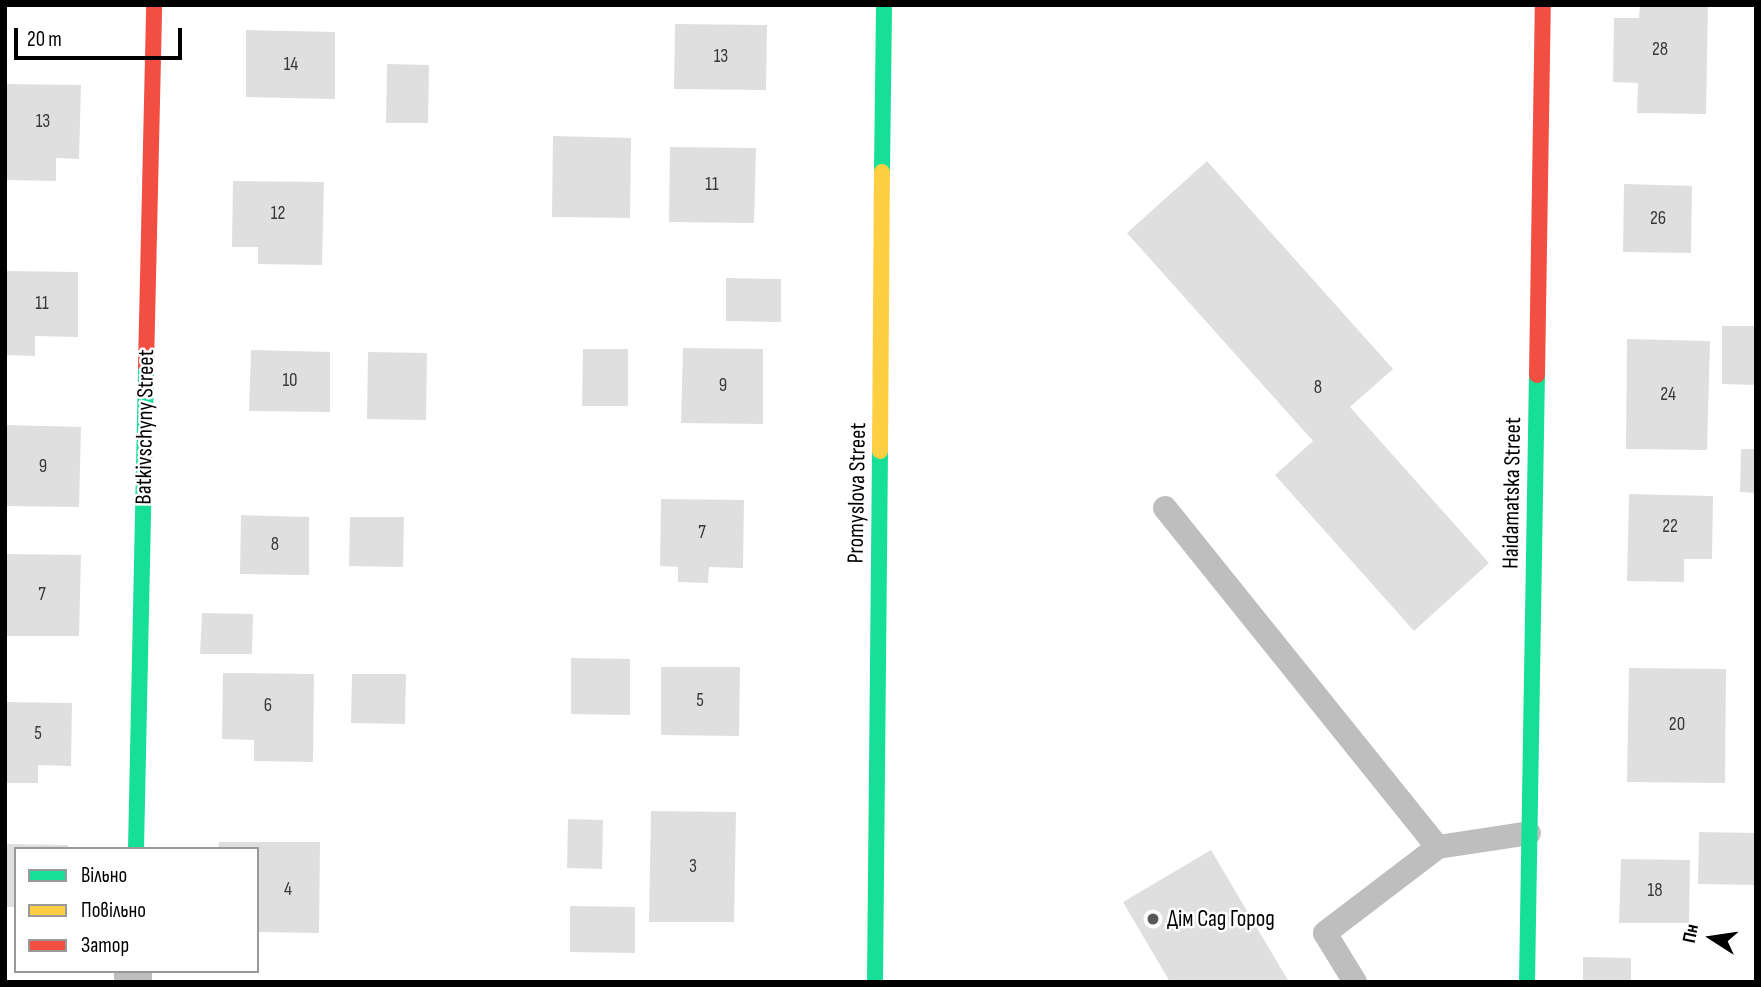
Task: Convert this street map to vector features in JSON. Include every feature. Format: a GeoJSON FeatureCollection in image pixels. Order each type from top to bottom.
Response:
{"type":"FeatureCollection","features":[{"type":"Feature","properties":{"kind":"street","name":"Batkivschyny Street"},"geometry":{"type":"LineString","coordinates":[[136,847],[154,5]]}},
{"type":"Feature","properties":{"kind":"street","name":"Promyslova Street"},"geometry":{"type":"LineString","coordinates":[[875,982],[884,5]]}},
{"type":"Feature","properties":{"kind":"street","name":"Haidamatska Street"},"geometry":{"type":"LineString","coordinates":[[1527,982],[1543,5]]}},
{"type":"Feature","properties":{"kind":"lane"},"geometry":{"type":"LineString","coordinates":[[1165,508],[1438,847]]}},
{"type":"Feature","properties":{"kind":"lane"},"geometry":{"type":"LineString","coordinates":[[1355,982],[1325,933],[1438,847],[1529,832]]}},
{"type":"Feature","properties":{"kind":"building"},"geometry":{"type":"Polygon","coordinates":[[[1640,5],[1708,5],[1706,114],[1637,113],[1638,83],[1613,82],[1614,18],[1639,18],[1640,5]]]}},
{"type":"Feature","properties":{"kind":"building"},"geometry":{"type":"Polygon","coordinates":[[[675,24],[767,25],[766,90],[674,89],[675,24]]]}},
{"type":"Feature","properties":{"kind":"building"},"geometry":{"type":"Polygon","coordinates":[[[246,30],[335,32],[335,99],[246,97],[246,30]]]}},
{"type":"Feature","properties":{"kind":"building"},"geometry":{"type":"Polygon","coordinates":[[[387,64],[429,65],[428,123],[386,123],[387,64]]]}},
{"type":"Feature","properties":{"kind":"building"},"geometry":{"type":"Polygon","coordinates":[[[5,84],[81,85],[79,159],[56,158],[56,181],[5,180],[5,84]]]}},
{"type":"Feature","properties":{"kind":"building"},"geometry":{"type":"Polygon","coordinates":[[[553,136],[631,138],[630,218],[552,217],[553,136]]]}},
{"type":"Feature","properties":{"kind":"building"},"geometry":{"type":"Polygon","coordinates":[[[670,147],[756,148],[754,223],[669,222],[670,147]]]}},
{"type":"Feature","properties":{"kind":"building"},"geometry":{"type":"Polygon","coordinates":[[[1207,161],[1393,369],[1350,407],[1489,563],[1414,631],[1275,475],[1313,441],[1127,233],[1207,161]]]}},
{"type":"Feature","properties":{"kind":"building"},"geometry":{"type":"Polygon","coordinates":[[[233,181],[324,182],[322,265],[258,264],[258,247],[232,247],[233,181]]]}},
{"type":"Feature","properties":{"kind":"building"},"geometry":{"type":"Polygon","coordinates":[[[1624,184],[1692,186],[1691,253],[1623,252],[1624,184]]]}},
{"type":"Feature","properties":{"kind":"building"},"geometry":{"type":"Polygon","coordinates":[[[5,271],[78,272],[78,337],[35,336],[35,356],[5,355],[5,271]]]}},
{"type":"Feature","properties":{"kind":"building"},"geometry":{"type":"Polygon","coordinates":[[[726,278],[781,279],[781,322],[726,321],[726,278]]]}},
{"type":"Feature","properties":{"kind":"building"},"geometry":{"type":"Polygon","coordinates":[[[1722,326],[1756,326],[1756,385],[1722,384],[1722,326]]]}},
{"type":"Feature","properties":{"kind":"building"},"geometry":{"type":"Polygon","coordinates":[[[1627,339],[1710,341],[1707,450],[1626,449],[1627,339]]]}},
{"type":"Feature","properties":{"kind":"building"},"geometry":{"type":"Polygon","coordinates":[[[683,348],[763,349],[763,424],[681,423],[683,348]]]}},
{"type":"Feature","properties":{"kind":"building"},"geometry":{"type":"Polygon","coordinates":[[[583,349],[628,349],[628,406],[582,406],[583,349]]]}},
{"type":"Feature","properties":{"kind":"building"},"geometry":{"type":"Polygon","coordinates":[[[251,350],[330,352],[330,412],[249,411],[251,350]]]}},
{"type":"Feature","properties":{"kind":"building"},"geometry":{"type":"Polygon","coordinates":[[[368,352],[427,353],[426,420],[367,419],[368,352]]]}},
{"type":"Feature","properties":{"kind":"building"},"geometry":{"type":"Polygon","coordinates":[[[5,425],[81,427],[79,507],[5,506],[5,425]]]}},
{"type":"Feature","properties":{"kind":"building"},"geometry":{"type":"Polygon","coordinates":[[[1741,449],[1756,449],[1756,493],[1740,492],[1741,449]]]}},
{"type":"Feature","properties":{"kind":"building"},"geometry":{"type":"Polygon","coordinates":[[[1629,494],[1713,496],[1712,559],[1684,559],[1684,582],[1627,581],[1629,494]]]}},
{"type":"Feature","properties":{"kind":"building"},"geometry":{"type":"Polygon","coordinates":[[[661,499],[744,500],[743,568],[709,567],[708,583],[678,582],[678,567],[660,566],[661,499]]]}},
{"type":"Feature","properties":{"kind":"building"},"geometry":{"type":"Polygon","coordinates":[[[241,515],[309,517],[309,575],[240,574],[241,515]]]}},
{"type":"Feature","properties":{"kind":"building"},"geometry":{"type":"Polygon","coordinates":[[[350,517],[404,517],[403,567],[349,566],[350,517]]]}},
{"type":"Feature","properties":{"kind":"building"},"geometry":{"type":"Polygon","coordinates":[[[5,554],[81,555],[79,636],[5,636],[5,554]]]}},
{"type":"Feature","properties":{"kind":"building"},"geometry":{"type":"Polygon","coordinates":[[[202,613],[253,614],[252,654],[200,654],[202,613]]]}},
{"type":"Feature","properties":{"kind":"building"},"geometry":{"type":"Polygon","coordinates":[[[571,658],[630,659],[630,715],[571,714],[571,658]]]}},
{"type":"Feature","properties":{"kind":"building"},"geometry":{"type":"Polygon","coordinates":[[[661,667],[740,667],[739,736],[661,735],[661,667]]]}},
{"type":"Feature","properties":{"kind":"building"},"geometry":{"type":"Polygon","coordinates":[[[1629,668],[1726,669],[1725,783],[1627,782],[1629,668]]]}},
{"type":"Feature","properties":{"kind":"building"},"geometry":{"type":"Polygon","coordinates":[[[223,673],[314,674],[313,762],[254,761],[254,740],[222,739],[223,673]]]}},
{"type":"Feature","properties":{"kind":"building"},"geometry":{"type":"Polygon","coordinates":[[[352,674],[406,674],[405,724],[351,723],[352,674]]]}},
{"type":"Feature","properties":{"kind":"building"},"geometry":{"type":"Polygon","coordinates":[[[5,702],[72,703],[71,766],[38,765],[38,783],[5,783],[5,702]]]}},
{"type":"Feature","properties":{"kind":"building"},"geometry":{"type":"Polygon","coordinates":[[[651,811],[736,812],[734,922],[649,922],[651,811]]]}},
{"type":"Feature","properties":{"kind":"building"},"geometry":{"type":"Polygon","coordinates":[[[568,819],[603,820],[602,869],[567,868],[568,819]]]}},
{"type":"Feature","properties":{"kind":"building"},"geometry":{"type":"Polygon","coordinates":[[[1699,832],[1756,833],[1756,885],[1698,884],[1699,832]]]}},
{"type":"Feature","properties":{"kind":"building"},"geometry":{"type":"Polygon","coordinates":[[[219,842],[320,842],[319,933],[259,932],[259,847],[218,847],[219,842]]]}},
{"type":"Feature","properties":{"kind":"building"},"geometry":{"type":"Polygon","coordinates":[[[5,844],[68,845],[14,847],[14,907],[5,907],[5,844]]]}},
{"type":"Feature","properties":{"kind":"building"},"geometry":{"type":"Polygon","coordinates":[[[1211,850],[1289,982],[1170,982],[1123,902],[1211,850]]]}},
{"type":"Feature","properties":{"kind":"building"},"geometry":{"type":"Polygon","coordinates":[[[1621,859],[1690,860],[1689,923],[1619,923],[1621,859]]]}},
{"type":"Feature","properties":{"kind":"building"},"geometry":{"type":"Polygon","coordinates":[[[570,906],[635,907],[635,953],[570,952],[570,906]]]}},
{"type":"Feature","properties":{"kind":"building"},"geometry":{"type":"Polygon","coordinates":[[[1583,957],[1631,958],[1631,982],[1583,982],[1583,957]]]}},
{"type":"Feature","properties":{"kind":"traffic: fast"},"geometry":{"type":"LineString","coordinates":[[882,172],[884,5]]}},
{"type":"Feature","properties":{"kind":"traffic: fast"},"geometry":{"type":"LineString","coordinates":[[136,847],[146,366]]}},
{"type":"Feature","properties":{"kind":"traffic: fast"},"geometry":{"type":"LineString","coordinates":[[1527,982],[1537,375]]}},
{"type":"Feature","properties":{"kind":"traffic: fast"},"geometry":{"type":"LineString","coordinates":[[875,982],[880,451]]}},
{"type":"Feature","properties":{"kind":"traffic: slow"},"geometry":{"type":"LineString","coordinates":[[880,451],[882,172]]}},
{"type":"Feature","properties":{"kind":"traffic: jam"},"geometry":{"type":"LineString","coordinates":[[146,366],[154,5]]}},
{"type":"Feature","properties":{"kind":"traffic: jam"},"geometry":{"type":"LineString","coordinates":[[1537,375],[1543,5]]}},
{"type":"Feature","properties":{"kind":"place","name":"Дім Сад Город"},"geometry":{"type":"Point","coordinates":[1153,919]}}]}
